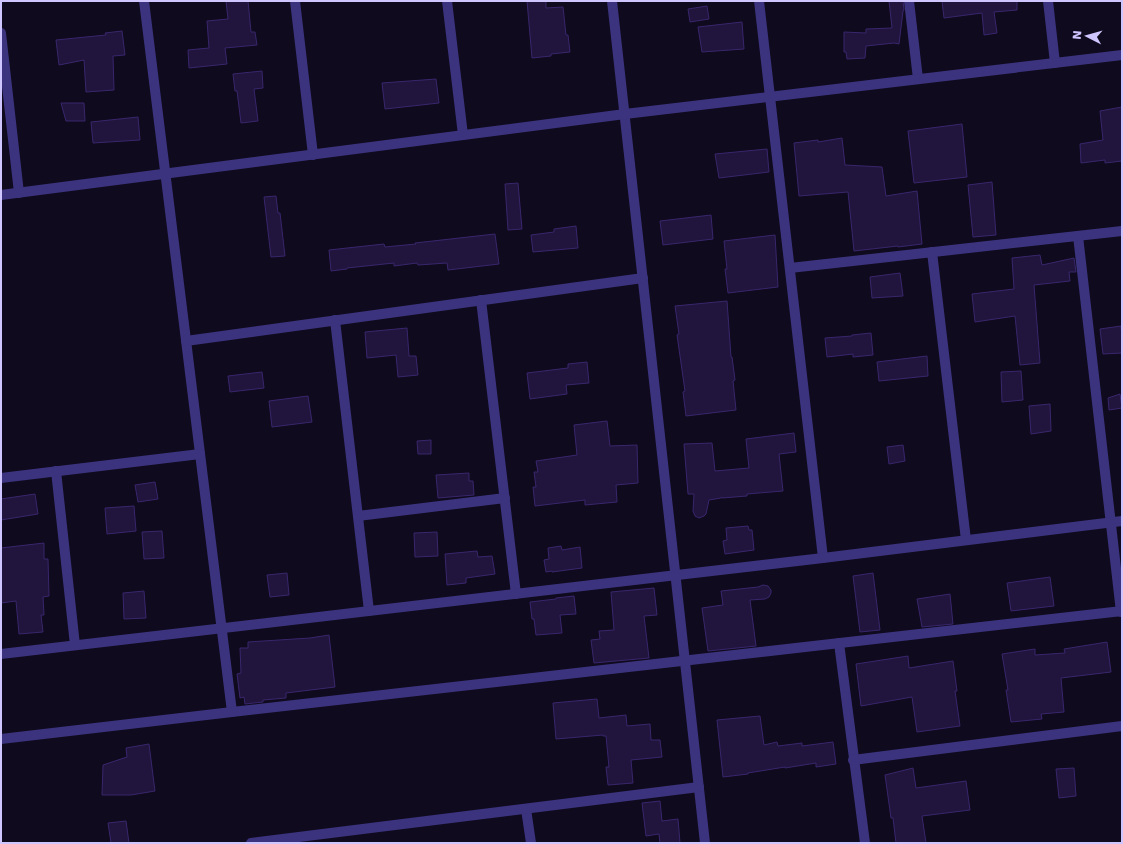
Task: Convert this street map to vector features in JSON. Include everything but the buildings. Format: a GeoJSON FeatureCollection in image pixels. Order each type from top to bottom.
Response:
{"type":"FeatureCollection","features":[{"type":"Feature","properties":{"kind":"street"},"geometry":{"type":"LineString","coordinates":[[144,1],[232,712]]}},
{"type":"Feature","properties":{"kind":"street"},"geometry":{"type":"LineString","coordinates":[[295,1],[313,155]]}},
{"type":"Feature","properties":{"kind":"street"},"geometry":{"type":"LineString","coordinates":[[448,1],[463,135]]}},
{"type":"Feature","properties":{"kind":"street"},"geometry":{"type":"LineString","coordinates":[[612,1],[705,843]]}},
{"type":"Feature","properties":{"kind":"street"},"geometry":{"type":"LineString","coordinates":[[759,1],[823,558]]}},
{"type":"Feature","properties":{"kind":"street"},"geometry":{"type":"LineString","coordinates":[[909,1],[918,79]]}},
{"type":"Feature","properties":{"kind":"street"},"geometry":{"type":"LineString","coordinates":[[1048,1],[1055,63]]}},
{"type":"Feature","properties":{"kind":"street"},"geometry":{"type":"LineString","coordinates":[[1,33],[19,193]]}},
{"type":"Feature","properties":{"kind":"street"},"geometry":{"type":"LineString","coordinates":[[1,195],[625,114],[1122,55]]}},
{"type":"Feature","properties":{"kind":"street"},"geometry":{"type":"LineString","coordinates":[[790,268],[1122,231]]}},
{"type":"Feature","properties":{"kind":"street"},"geometry":{"type":"LineString","coordinates":[[1,739],[1121,612],[1078,236]]}},
{"type":"Feature","properties":{"kind":"street"},"geometry":{"type":"LineString","coordinates":[[932,252],[966,540]]}},
{"type":"Feature","properties":{"kind":"street"},"geometry":{"type":"LineString","coordinates":[[186,341],[643,278]]}},
{"type":"Feature","properties":{"kind":"street"},"geometry":{"type":"LineString","coordinates":[[481,300],[516,594]]}},
{"type":"Feature","properties":{"kind":"street"},"geometry":{"type":"LineString","coordinates":[[335,320],[369,611]]}},
{"type":"Feature","properties":{"kind":"street"},"geometry":{"type":"LineString","coordinates":[[1,478],[200,454]]}},
{"type":"Feature","properties":{"kind":"street"},"geometry":{"type":"LineString","coordinates":[[56,472],[74,645]]}},
{"type":"Feature","properties":{"kind":"street"},"geometry":{"type":"LineString","coordinates":[[358,516],[505,498]]}},
{"type":"Feature","properties":{"kind":"street"},"geometry":{"type":"LineString","coordinates":[[1,654],[823,558],[1122,521]]}},
{"type":"Feature","properties":{"kind":"street"},"geometry":{"type":"LineString","coordinates":[[838,643],[865,843]]}},
{"type":"Feature","properties":{"kind":"street"},"geometry":{"type":"LineString","coordinates":[[853,760],[1122,726]]}},
{"type":"Feature","properties":{"kind":"street"},"geometry":{"type":"LineString","coordinates":[[251,843],[699,787]]}},
{"type":"Feature","properties":{"kind":"street"},"geometry":{"type":"LineString","coordinates":[[526,809],[531,843]]}}]}
